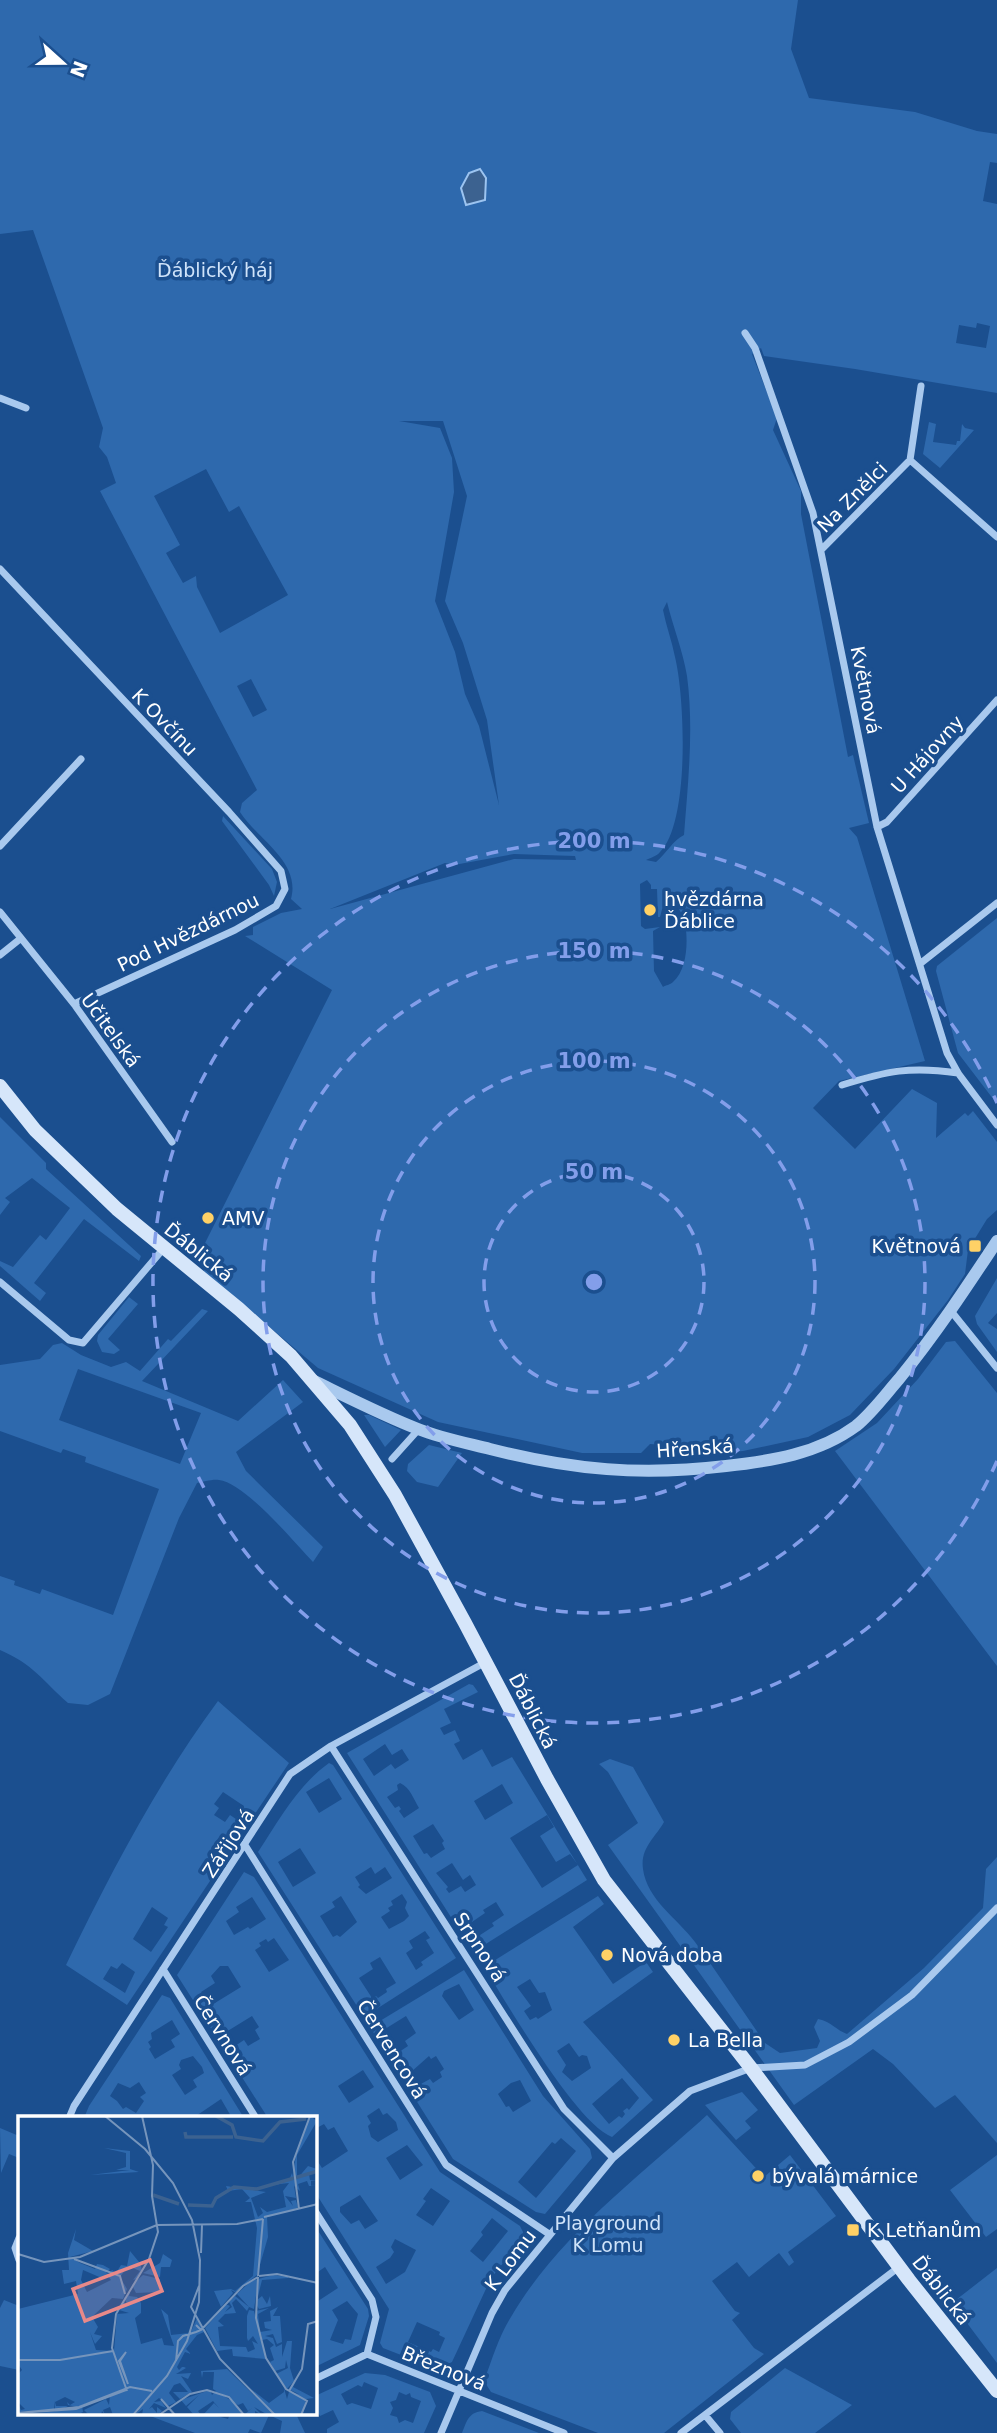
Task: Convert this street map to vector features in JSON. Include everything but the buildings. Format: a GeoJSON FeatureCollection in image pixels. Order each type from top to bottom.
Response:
{"type":"FeatureCollection","features":[{"type":"Feature","properties":{"kind":"main road","name":"Ďáblická"},"geometry":{"type":"LineString","coordinates":[[0,1086],[35,1130],[117,1209],[291,1356],[350,1425],[379,1468],[604,1880],[997,2391]]}},
{"type":"Feature","properties":{"kind":"street","name":"Květnová"},"geometry":{"type":"LineString","coordinates":[[745,333],[757,355],[813,513],[877,827],[947,1053],[958,1073],[997,1125]]}},
{"type":"Feature","properties":{"kind":"street","name":"Na Znělci"},"geometry":{"type":"LineString","coordinates":[[822,549],[910,460],[921,386]]}},
{"type":"Feature","properties":{"kind":"street"},"geometry":{"type":"LineString","coordinates":[[0,398],[26,408]]}},
{"type":"Feature","properties":{"kind":"street"},"geometry":{"type":"LineString","coordinates":[[910,460],[997,537]]}},
{"type":"Feature","properties":{"kind":"street","name":"K Ovčínu"},"geometry":{"type":"LineString","coordinates":[[0,569],[229,812],[281,871],[285,889],[276,906]]}},
{"type":"Feature","properties":{"kind":"street","name":"U Hájovny"},"geometry":{"type":"LineString","coordinates":[[877,827],[887,822],[997,699]]}},
{"type":"Feature","properties":{"kind":"street"},"geometry":{"type":"LineString","coordinates":[[0,846],[81,760]]}},
{"type":"Feature","properties":{"kind":"street"},"geometry":{"type":"LineString","coordinates":[[921,963],[997,903]]}},
{"type":"Feature","properties":{"kind":"street","name":"Pod Hvězdárnou"},"geometry":{"type":"LineString","coordinates":[[74,1003],[234,930],[276,906]]}},
{"type":"Feature","properties":{"kind":"street","name":"Učitelská"},"geometry":{"type":"LineString","coordinates":[[0,912],[74,1003],[172,1142]]}},
{"type":"Feature","properties":{"kind":"street"},"geometry":{"type":"LineString","coordinates":[[0,955],[20,939]]}},
{"type":"Feature","properties":{"kind":"street"},"geometry":{"type":"LineString","coordinates":[[842,1085],[908,1069],[926,1068],[958,1073]]}},
{"type":"Feature","properties":{"kind":"street","name":"Hřenská"},"geometry":{"type":"LineString","coordinates":[[312,1380],[419,1429],[524,1458],[605,1471],[696,1470],[775,1460],[833,1439],[856,1425],[900,1378],[951,1311],[997,1241]]}},
{"type":"Feature","properties":{"kind":"street"},"geometry":{"type":"LineString","coordinates":[[0,1282],[69,1340],[83,1343],[164,1248]]}},
{"type":"Feature","properties":{"kind":"street"},"geometry":{"type":"LineString","coordinates":[[951,1311],[997,1368]]}},
{"type":"Feature","properties":{"kind":"street"},"geometry":{"type":"LineString","coordinates":[[393,1459],[419,1429]]}},
{"type":"Feature","properties":{"kind":"street","name":"Zářijová"},"geometry":{"type":"LineString","coordinates":[[70,2116],[290,1774],[331,1746],[486,1662]]}},
{"type":"Feature","properties":{"kind":"street","name":"Srpnová"},"geometry":{"type":"LineString","coordinates":[[331,1746],[564,2109],[613,2158]]}},
{"type":"Feature","properties":{"kind":"street","name":"Červencová"},"geometry":{"type":"LineString","coordinates":[[245,1846],[446,2165],[549,2234]]}},
{"type":"Feature","properties":{"kind":"street","name":"K Lomu"},"geometry":{"type":"LineString","coordinates":[[441,2433],[492,2313],[505,2290],[613,2158],[690,2091],[751,2068],[805,2065],[849,2042],[912,1995],[997,1908]]}},
{"type":"Feature","properties":{"kind":"street","name":"Červnová"},"geometry":{"type":"LineString","coordinates":[[163,1969],[255,2116]]}},
{"type":"Feature","properties":{"kind":"street"},"geometry":{"type":"LineString","coordinates":[[317,2214],[372,2300],[376,2317],[366,2354],[317,2378]]}},
{"type":"Feature","properties":{"kind":"street"},"geometry":{"type":"LineString","coordinates":[[18,2240],[15,2248],[18,2257]]}},
{"type":"Feature","properties":{"kind":"street"},"geometry":{"type":"LineString","coordinates":[[681,2433],[899,2267]]}},
{"type":"Feature","properties":{"kind":"street","name":"Březnová"},"geometry":{"type":"LineString","coordinates":[[366,2354],[564,2433]]}},
{"type":"Feature","properties":{"kind":"street"},"geometry":{"type":"LineString","coordinates":[[705,2415],[720,2433]]}},
{"type":"Feature","properties":{"kind":"green space","name":"Ďáblický háj"},"geometry":{"type":"Polygon","coordinates":[[[0,0],[798,0],[791,49],[809,98],[915,112],[977,131],[997,134],[997,163],[990,162],[983,201],[997,204],[997,393],[764,356],[761,348],[752,354],[777,418],[773,430],[801,491],[801,514],[848,757],[853,755],[869,823],[849,828],[857,837],[925,1061],[839,1081],[813,1108],[855,1149],[912,1089],[937,1103],[936,1138],[965,1113],[968,1116],[973,1111],[997,1142],[997,1210],[987,1219],[968,1250],[965,1274],[894,1369],[850,1415],[808,1437],[743,1451],[705,1455],[678,1453],[678,1446],[650,1444],[641,1453],[582,1453],[438,1422],[318,1368],[204,1272],[202,1249],[332,990],[245,936],[253,935],[253,927],[281,913],[302,909],[291,899],[290,874],[276,852],[240,812],[242,803],[257,790],[100,491],[116,483],[107,457],[99,447],[103,428],[33,230],[0,234],[0,0]],[[977,323],[976,328],[959,325],[956,343],[986,348],[990,326],[977,323]],[[399,421],[440,428],[452,458],[454,492],[435,601],[455,652],[465,694],[479,726],[499,805],[487,720],[463,643],[445,601],[467,496],[443,421],[399,421]],[[206,469],[154,496],[180,545],[166,553],[183,583],[196,576],[197,587],[220,633],[288,595],[239,506],[229,512],[206,469]],[[667,602],[663,610],[674,651],[683,729],[681,788],[670,837],[659,853],[646,860],[656,862],[684,835],[690,756],[687,676],[667,602]],[[251,679],[237,686],[253,717],[267,710],[251,679]],[[514,854],[454,865],[445,863],[330,909],[514,859],[576,860],[575,856],[514,854]],[[647,880],[640,884],[641,926],[645,929],[660,927],[653,931],[654,971],[663,987],[671,984],[682,970],[684,962],[685,922],[674,897],[666,894],[658,917],[657,889],[651,889],[647,880]]]}},
{"type":"Feature","properties":{"kind":"green space"},"geometry":{"type":"Polygon","coordinates":[[[929,422],[936,424],[933,442],[956,445],[957,441],[960,441],[962,424],[965,428],[974,430],[940,468],[923,454],[929,422]]]}},
{"type":"Feature","properties":{"kind":"green space"},"geometry":{"type":"Polygon","coordinates":[[[223,816],[272,869],[277,882],[274,896],[269,885],[222,821],[223,816]]]}},
{"type":"Feature","properties":{"kind":"green space"},"geometry":{"type":"Polygon","coordinates":[[[997,918],[997,1104],[958,1053],[936,971],[937,966],[997,918]]]}},
{"type":"Feature","properties":{"kind":"green space"},"geometry":{"type":"Polygon","coordinates":[[[0,1117],[46,1163],[46,1169],[141,1256],[139,1261],[84,1219],[34,1283],[46,1293],[40,1301],[0,1266],[0,1261],[13,1267],[40,1235],[46,1240],[70,1208],[32,1178],[5,1198],[10,1202],[0,1215],[0,1117]]]}},
{"type":"Feature","properties":{"kind":"green space"},"geometry":{"type":"Polygon","coordinates":[[[997,1278],[997,1313],[988,1323],[997,1329],[997,1352],[977,1324],[975,1316],[997,1278]]]}},
{"type":"Feature","properties":{"kind":"green space"},"geometry":{"type":"Polygon","coordinates":[[[129,1297],[138,1304],[108,1339],[120,1350],[114,1354],[102,1352],[97,1341],[98,1335],[129,1297]]]}},
{"type":"Feature","properties":{"kind":"green space"},"geometry":{"type":"Polygon","coordinates":[[[202,1309],[208,1311],[142,1381],[238,1421],[283,1380],[303,1402],[236,1452],[246,1471],[323,1547],[313,1562],[269,1515],[242,1491],[219,1480],[197,1483],[179,1518],[110,1694],[88,1705],[68,1703],[29,1667],[0,1650],[0,1576],[15,1581],[14,1585],[40,1594],[42,1589],[113,1615],[159,1489],[85,1462],[86,1457],[63,1449],[61,1453],[0,1431],[0,1365],[40,1359],[53,1345],[62,1343],[81,1355],[111,1367],[126,1362],[140,1371],[168,1339],[171,1341],[202,1309]],[[78,1369],[59,1420],[180,1464],[201,1413],[78,1369]]]}},
{"type":"Feature","properties":{"kind":"green space"},"geometry":{"type":"Polygon","coordinates":[[[955,1341],[997,1393],[997,1666],[835,1451],[877,1423],[918,1379],[946,1342],[955,1341]]]}},
{"type":"Feature","properties":{"kind":"green space"},"geometry":{"type":"Polygon","coordinates":[[[364,1415],[369,1415],[401,1430],[385,1447],[364,1415]]]}},
{"type":"Feature","properties":{"kind":"green space"},"geometry":{"type":"Polygon","coordinates":[[[429,1445],[462,1453],[438,1487],[417,1482],[407,1471],[408,1464],[429,1445]]]}},
{"type":"Feature","properties":{"kind":"green space"},"geometry":{"type":"Polygon","coordinates":[[[469,1684],[473,1685],[478,1692],[444,1709],[451,1723],[440,1728],[444,1735],[455,1730],[460,1741],[454,1744],[463,1760],[482,1749],[492,1767],[512,1757],[577,1864],[570,1854],[556,1862],[540,1836],[554,1827],[547,1815],[510,1838],[542,1888],[578,1865],[587,1880],[473,1952],[347,1753],[469,1684]],[[385,1744],[363,1759],[374,1776],[391,1764],[395,1769],[409,1760],[402,1749],[392,1755],[385,1744]],[[400,1783],[397,1785],[398,1790],[387,1797],[395,1808],[399,1806],[404,1818],[419,1808],[409,1791],[400,1783]],[[502,1784],[474,1801],[485,1820],[513,1803],[502,1784]],[[433,1824],[413,1836],[424,1854],[427,1853],[431,1858],[445,1849],[442,1843],[444,1841],[433,1824]],[[452,1863],[436,1873],[448,1887],[446,1889],[449,1893],[461,1886],[465,1892],[476,1885],[470,1875],[463,1880],[452,1863]],[[496,1902],[483,1910],[485,1913],[469,1924],[477,1937],[494,1926],[492,1923],[504,1915],[496,1902]]]}},
{"type":"Feature","properties":{"kind":"green space"},"geometry":{"type":"Polygon","coordinates":[[[218,1701],[289,1763],[127,2005],[66,1965],[136,1829],[218,1701]],[[223,1792],[214,1804],[219,1808],[214,1815],[225,1822],[230,1815],[236,1819],[244,1806],[223,1792]],[[152,1907],[133,1939],[151,1952],[168,1927],[164,1925],[168,1918],[152,1907]],[[122,1963],[117,1969],[111,1966],[103,1979],[125,1993],[135,1972],[122,1963]]]}},
{"type":"Feature","properties":{"kind":"green space"},"geometry":{"type":"Polygon","coordinates":[[[610,1759],[633,1767],[664,1822],[644,1855],[643,1869],[650,1890],[695,1942],[765,2043],[780,2053],[817,2048],[820,2041],[814,2027],[818,2019],[847,2034],[924,1968],[983,1908],[986,1869],[997,1857],[997,2143],[955,2095],[935,2108],[893,2064],[873,2049],[794,2105],[608,1845],[638,1823],[608,1772],[599,1764],[610,1759]]]}},
{"type":"Feature","properties":{"kind":"green space"},"geometry":{"type":"Polygon","coordinates":[[[329,1763],[333,1765],[456,1958],[364,2017],[258,1852],[290,1804],[329,1763]],[[329,1778],[306,1792],[319,1813],[342,1799],[329,1778]],[[300,1848],[278,1862],[293,1887],[316,1873],[300,1848]],[[371,1867],[355,1877],[360,1885],[358,1887],[366,1894],[392,1878],[385,1867],[375,1874],[371,1867]],[[402,1894],[391,1901],[393,1905],[388,1908],[390,1911],[381,1917],[389,1929],[409,1916],[405,1908],[407,1902],[402,1894]],[[341,1896],[332,1902],[335,1907],[320,1916],[333,1937],[340,1937],[357,1922],[341,1896]],[[425,1931],[409,1941],[413,1948],[406,1953],[416,1970],[423,1965],[421,1962],[434,1953],[426,1940],[430,1938],[425,1931]],[[380,1957],[370,1963],[373,1969],[359,1978],[372,1998],[378,1998],[396,1983],[380,1957]]]}},
{"type":"Feature","properties":{"kind":"green space"},"geometry":{"type":"Polygon","coordinates":[[[244,1872],[254,1877],[440,2172],[520,2226],[525,2236],[491,2278],[452,2362],[437,2369],[383,2348],[380,2343],[389,2309],[317,2195],[317,2160],[322,2168],[348,2151],[334,2127],[328,2130],[324,2124],[317,2128],[317,2116],[267,2116],[177,1975],[244,1872]],[[252,1897],[236,1907],[239,1912],[226,1921],[234,1935],[266,1919],[252,1897]],[[274,1938],[268,1942],[266,1939],[259,1943],[261,1946],[255,1950],[269,1972],[289,1960],[274,1938]],[[220,1966],[211,1976],[215,1983],[201,1992],[210,2006],[241,1987],[228,1966],[220,1966]],[[252,2016],[226,2032],[235,2046],[244,2040],[248,2046],[260,2039],[255,2030],[259,2027],[252,2016]],[[363,2070],[338,2086],[349,2103],[374,2087],[363,2070]],[[379,2108],[367,2116],[371,2123],[368,2126],[371,2137],[378,2142],[398,2130],[396,2122],[387,2113],[383,2115],[379,2108]],[[407,2145],[386,2158],[400,2180],[423,2165],[407,2145]],[[431,2188],[423,2199],[426,2201],[416,2215],[433,2226],[450,2201],[431,2188]],[[360,2195],[340,2207],[340,2212],[351,2224],[359,2220],[365,2229],[378,2221],[360,2195]],[[492,2218],[481,2232],[483,2235],[470,2251],[483,2262],[508,2231],[492,2218]],[[395,2239],[391,2247],[394,2252],[376,2267],[386,2284],[405,2272],[416,2250],[395,2239]],[[417,2322],[408,2342],[431,2352],[433,2349],[439,2352],[445,2338],[439,2335],[440,2332],[417,2322]]]}},
{"type":"Feature","properties":{"kind":"green space"},"geometry":{"type":"Polygon","coordinates":[[[598,1896],[604,1904],[573,1927],[613,1984],[646,1962],[653,1972],[583,2022],[653,2100],[612,2137],[597,2127],[562,2087],[484,1967],[598,1896]],[[530,1979],[517,1987],[531,2006],[524,2011],[530,2020],[536,2017],[538,2019],[552,2010],[545,1992],[539,1993],[530,1979]],[[569,2043],[557,2051],[566,2065],[562,2072],[572,2081],[591,2068],[587,2056],[579,2057],[569,2043]],[[622,2078],[592,2104],[609,2124],[619,2116],[622,2118],[625,2114],[623,2111],[627,2108],[629,2110],[639,2098],[622,2078]]]}},
{"type":"Feature","properties":{"kind":"green space"},"geometry":{"type":"Polygon","coordinates":[[[464,1970],[543,2096],[590,2149],[592,2158],[545,2214],[536,2212],[453,2159],[370,2027],[464,1970]],[[459,1984],[444,1991],[442,1996],[459,2020],[474,2010],[459,1984]],[[406,2016],[385,2029],[399,2052],[408,2046],[405,2041],[416,2033],[406,2016]],[[429,2056],[411,2072],[419,2085],[430,2079],[433,2083],[442,2077],[440,2072],[444,2069],[436,2056],[431,2059],[429,2056]],[[520,2080],[511,2083],[498,2094],[506,2107],[509,2106],[513,2112],[531,2101],[520,2080]],[[561,2138],[555,2144],[552,2142],[518,2182],[536,2198],[576,2151],[561,2138]]]}},
{"type":"Feature","properties":{"kind":"green space"},"geometry":{"type":"Polygon","coordinates":[[[162,1995],[170,1998],[243,2116],[231,2116],[221,2099],[196,2116],[85,2116],[162,1995]],[[172,2020],[151,2033],[149,2049],[155,2059],[175,2047],[171,2040],[180,2034],[172,2020]],[[193,2056],[181,2060],[181,2069],[172,2075],[185,2095],[197,2087],[193,2080],[204,2073],[193,2056]],[[139,2082],[130,2088],[118,2083],[110,2096],[123,2109],[126,2107],[136,2113],[144,2101],[140,2097],[146,2093],[139,2082]]]}},
{"type":"Feature","properties":{"kind":"green space"},"geometry":{"type":"Polygon","coordinates":[[[742,2092],[758,2110],[745,2121],[751,2128],[736,2140],[705,2105],[742,2092]]]}},
{"type":"Feature","properties":{"kind":"green space","name":"Playground K Lomu"},"geometry":{"type":"Polygon","coordinates":[[[707,2115],[764,2177],[790,2155],[836,2216],[788,2252],[794,2262],[789,2266],[779,2253],[749,2277],[737,2262],[712,2281],[735,2311],[740,2313],[732,2320],[754,2348],[764,2354],[664,2433],[598,2433],[491,2392],[484,2381],[499,2340],[530,2288],[552,2260],[601,2209],[707,2115]]]}},
{"type":"Feature","properties":{"kind":"green space"},"geometry":{"type":"Polygon","coordinates":[[[0,2128],[18,2136],[18,2158],[9,2154],[1,2173],[0,2128]]]}},
{"type":"Feature","properties":{"kind":"green space"},"geometry":{"type":"Polygon","coordinates":[[[997,2155],[997,2229],[986,2237],[950,2190],[997,2155]]]}},
{"type":"Feature","properties":{"kind":"green space"},"geometry":{"type":"Polygon","coordinates":[[[317,2229],[368,2309],[369,2316],[360,2345],[317,2366],[317,2302],[338,2288],[325,2267],[317,2273],[317,2229]],[[347,2301],[332,2310],[338,2320],[330,2340],[343,2344],[345,2339],[351,2340],[358,2314],[347,2301]]]}},
{"type":"Feature","properties":{"kind":"green space"},"geometry":{"type":"Polygon","coordinates":[[[997,2268],[997,2363],[952,2303],[997,2268]]]}},
{"type":"Feature","properties":{"kind":"green space"},"geometry":{"type":"Polygon","coordinates":[[[4,2300],[18,2306],[18,2370],[0,2366],[0,2308],[4,2300]]]}},
{"type":"Feature","properties":{"kind":"green space"},"geometry":{"type":"Polygon","coordinates":[[[785,2368],[852,2405],[815,2433],[741,2433],[730,2419],[731,2412],[785,2368]]]}},
{"type":"Feature","properties":{"kind":"green space"},"geometry":{"type":"Polygon","coordinates":[[[365,2373],[385,2375],[430,2392],[436,2406],[424,2433],[327,2433],[327,2429],[339,2422],[333,2410],[320,2416],[317,2411],[317,2395],[365,2373]],[[364,2382],[362,2387],[358,2385],[341,2394],[347,2405],[352,2403],[371,2409],[378,2388],[364,2382]],[[399,2392],[396,2400],[390,2402],[393,2408],[390,2415],[397,2417],[399,2423],[405,2420],[413,2423],[421,2401],[411,2397],[410,2393],[406,2395],[399,2392]]]}},
{"type":"Feature","properties":{"kind":"green space"},"geometry":{"type":"Polygon","coordinates":[[[482,2411],[539,2433],[462,2433],[471,2416],[482,2411]]]}},
{"type":"Feature","properties":{"kind":"green space"},"geometry":{"type":"Polygon","coordinates":[[[150,2416],[217,2416],[228,2419],[229,2416],[269,2416],[261,2433],[250,2429],[248,2433],[195,2433],[150,2416]]]}},
{"type":"Feature","properties":{"kind":"green space"},"geometry":{"type":"Polygon","coordinates":[[[271,2416],[297,2416],[305,2433],[280,2433],[282,2421],[271,2416]]]}},
{"type":"Feature","properties":{"kind":"shaded area"},"geometry":{"type":"Polygon","coordinates":[[[480,169],[486,178],[485,200],[466,205],[461,188],[469,173],[480,169]]]}},
{"type":"Feature","properties":{"kind":"place","name":"hvězdárna Ďáblice"},"geometry":{"type":"Point","coordinates":[650,910]}},
{"type":"Feature","properties":{"kind":"place","name":"AMV"},"geometry":{"type":"Point","coordinates":[208,1218]}},
{"type":"Feature","properties":{"kind":"place","name":"Květnová"},"geometry":{"type":"Point","coordinates":[975,1246]}},
{"type":"Feature","properties":{"kind":"place","name":"Nová doba"},"geometry":{"type":"Point","coordinates":[607,1955]}},
{"type":"Feature","properties":{"kind":"place","name":"La Bella"},"geometry":{"type":"Point","coordinates":[674,2040]}},
{"type":"Feature","properties":{"kind":"place","name":"bývalá márnice"},"geometry":{"type":"Point","coordinates":[758,2176]}},
{"type":"Feature","properties":{"kind":"place","name":"K Letňanům"},"geometry":{"type":"Point","coordinates":[853,2230]}}]}
